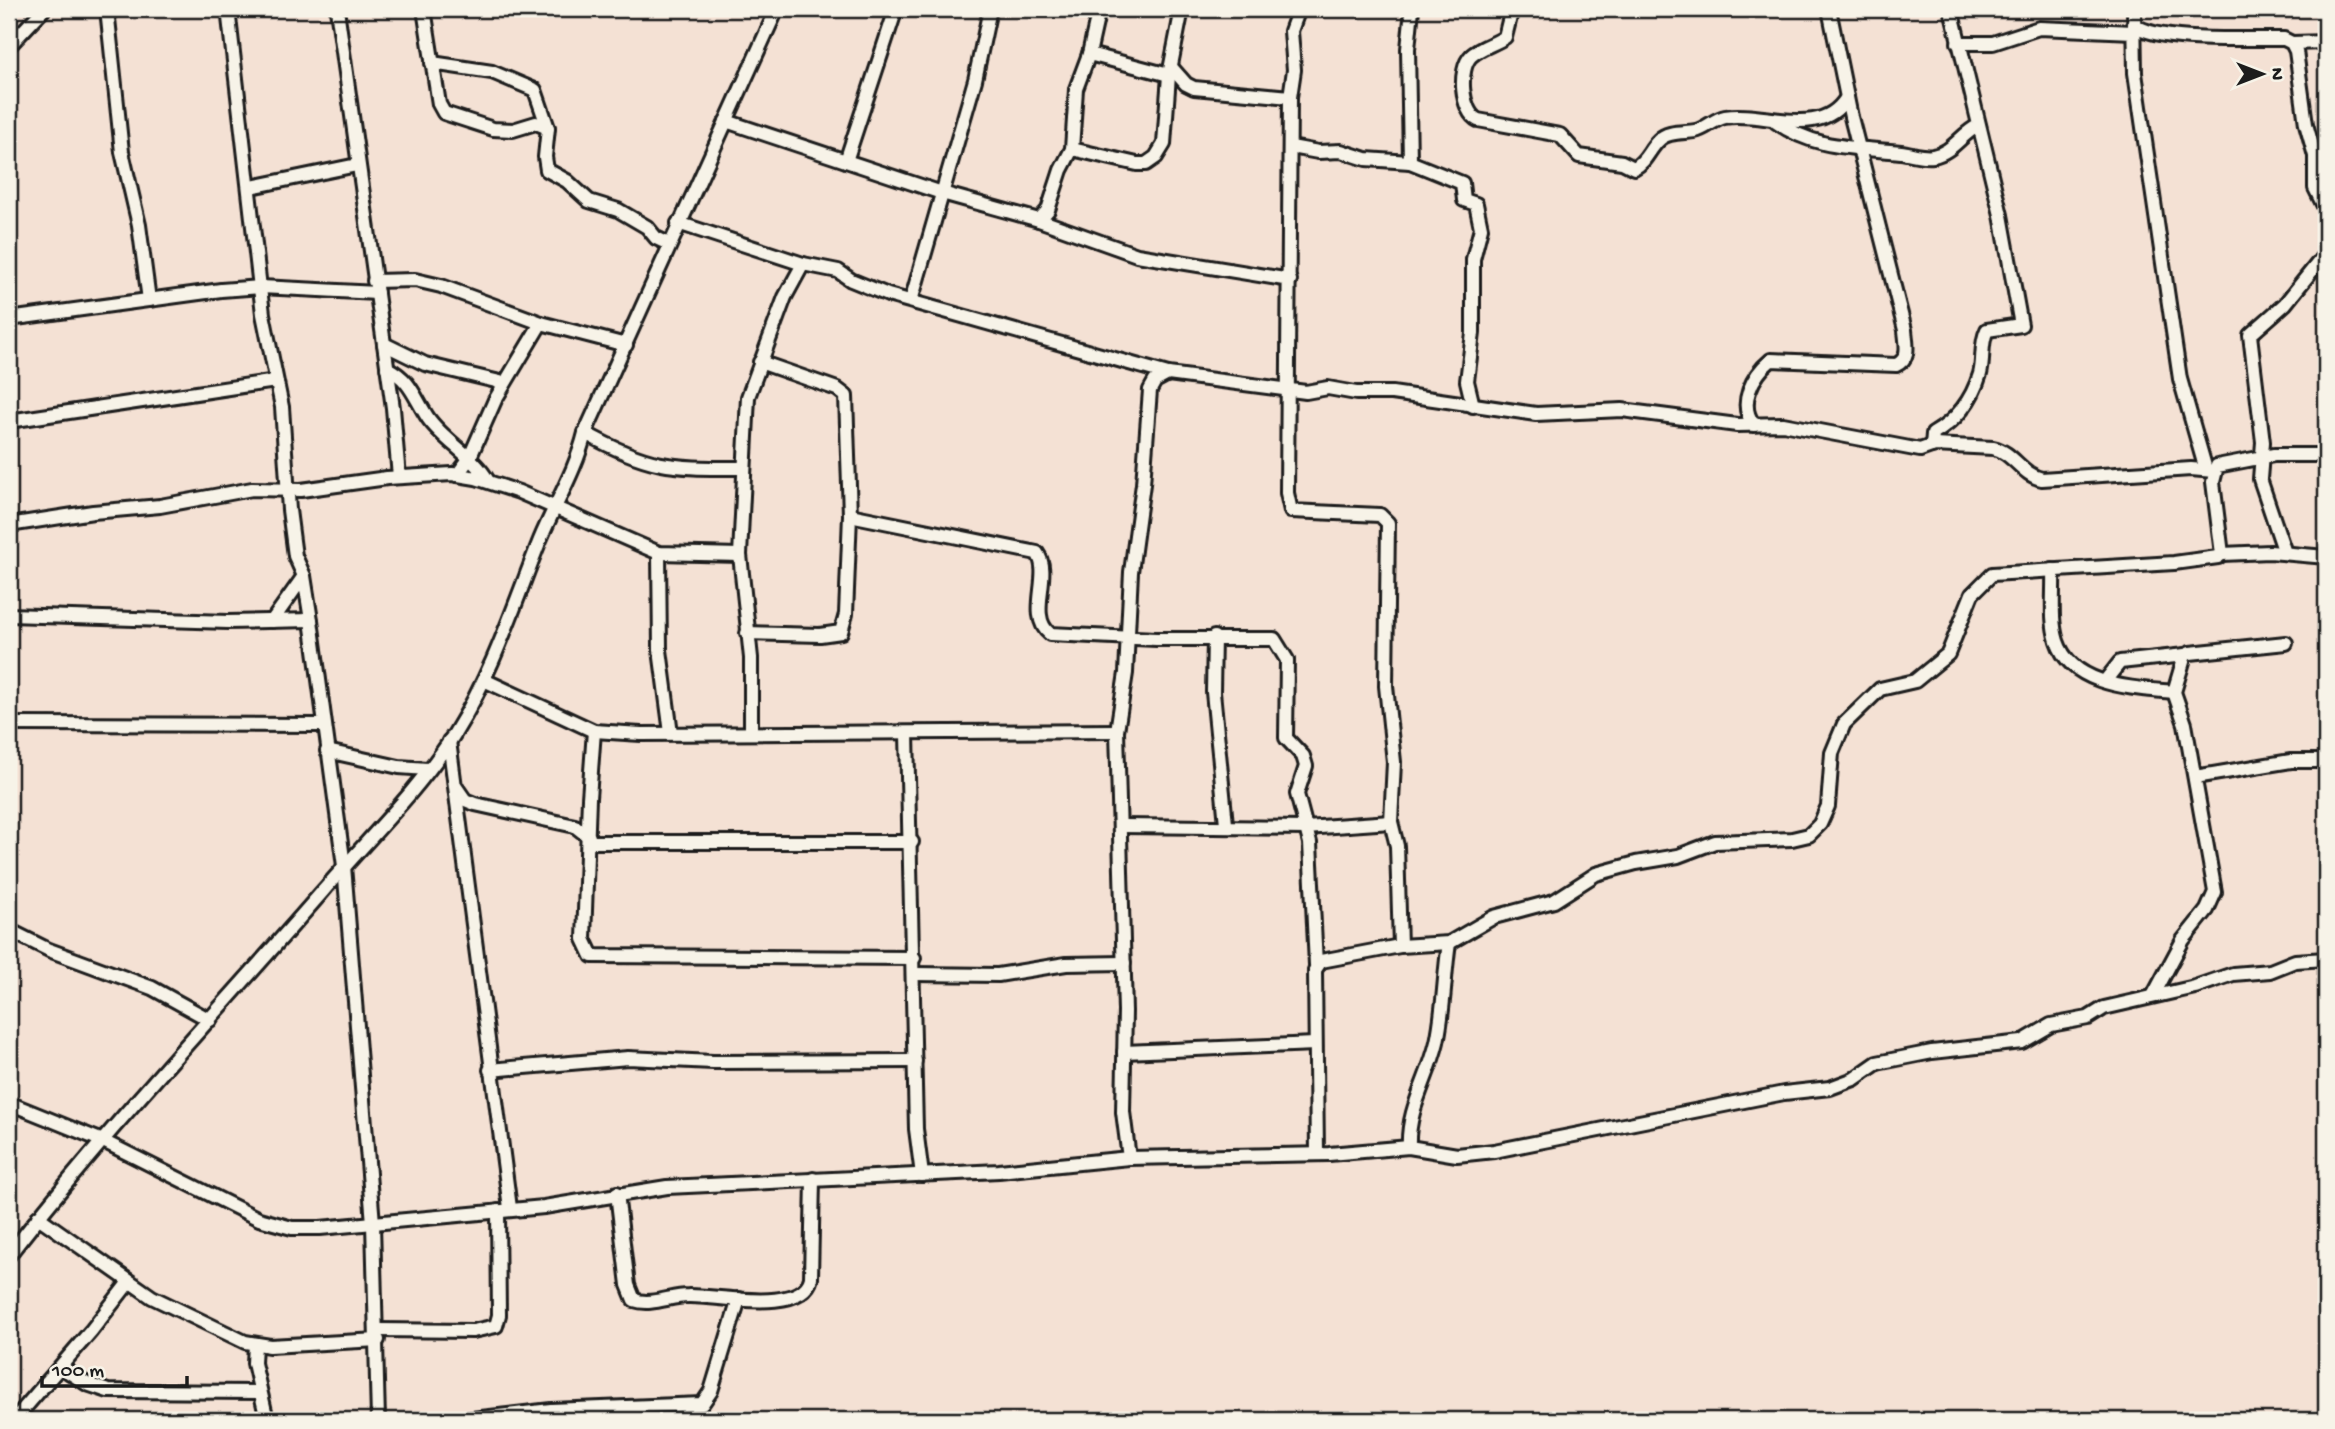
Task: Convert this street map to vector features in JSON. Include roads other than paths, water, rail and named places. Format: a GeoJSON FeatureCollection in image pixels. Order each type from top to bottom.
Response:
{"type":"FeatureCollection","features":[{"type":"Feature","properties":{"kind":"street"},"geometry":{"type":"LineString","coordinates":[[9,46],[44,9]]}},
{"type":"Feature","properties":{"kind":"street"},"geometry":{"type":"LineString","coordinates":[[107,9],[122,152],[139,225],[149,300]]}},
{"type":"Feature","properties":{"kind":"street"},"geometry":{"type":"LineString","coordinates":[[229,9],[261,287],[282,407],[295,556],[304,576],[311,620],[344,866],[373,1223],[378,1336],[378,1420]]}},
{"type":"Feature","properties":{"kind":"street"},"geometry":{"type":"LineString","coordinates":[[337,9],[384,344],[399,477]]}},
{"type":"Feature","properties":{"kind":"street"},"geometry":{"type":"LineString","coordinates":[[425,9],[439,104],[444,113],[502,130],[536,123],[548,128]]}},
{"type":"Feature","properties":{"kind":"street"},"geometry":{"type":"LineString","coordinates":[[9,1255],[103,1141],[344,866],[449,741],[484,680],[554,507],[580,454],[585,433],[678,223],[778,9]]}},
{"type":"Feature","properties":{"kind":"street"},"geometry":{"type":"LineString","coordinates":[[846,161],[895,9]]}},
{"type":"Feature","properties":{"kind":"street"},"geometry":{"type":"LineString","coordinates":[[911,301],[975,80],[990,9]]}},
{"type":"Feature","properties":{"kind":"street"},"geometry":{"type":"LineString","coordinates":[[1039,219],[1048,210],[1061,170],[1072,149],[1076,89],[1089,54],[1099,9]]}},
{"type":"Feature","properties":{"kind":"street"},"geometry":{"type":"LineString","coordinates":[[1072,149],[1122,162],[1146,164],[1151,161],[1164,144],[1170,71],[1182,9]]}},
{"type":"Feature","properties":{"kind":"street"},"geometry":{"type":"LineString","coordinates":[[1299,9],[1290,32],[1294,70],[1290,97],[1287,493],[1290,509],[1380,515],[1388,523],[1385,648],[1394,762],[1391,822],[1397,846],[1400,946]]}},
{"type":"Feature","properties":{"kind":"street"},"geometry":{"type":"LineString","coordinates":[[1410,162],[1408,49],[1412,9]]}},
{"type":"Feature","properties":{"kind":"street"},"geometry":{"type":"LineString","coordinates":[[1512,9],[1505,37],[1480,49],[1466,64],[1464,74],[1467,108],[1471,117],[1560,135],[1579,156],[1622,162],[1634,168],[1647,157],[1659,139],[1667,135],[1700,130],[1726,117],[1776,122],[1831,114],[1847,97]]}},
{"type":"Feature","properties":{"kind":"street"},"geometry":{"type":"LineString","coordinates":[[1754,425],[1746,413],[1746,401],[1751,386],[1771,360],[1896,365],[1904,360],[1907,352],[1905,330],[1847,97],[1829,9]]}},
{"type":"Feature","properties":{"kind":"street"},"geometry":{"type":"LineString","coordinates":[[1932,446],[1933,434],[1955,419],[1968,401],[1980,373],[1987,330],[2021,325],[2001,215],[1951,9]]}},
{"type":"Feature","properties":{"kind":"street"},"geometry":{"type":"LineString","coordinates":[[2134,9],[2135,73],[2180,379],[2210,470],[2222,554]]}},
{"type":"Feature","properties":{"kind":"street"},"geometry":{"type":"LineString","coordinates":[[1958,43],[1993,43],[2039,28],[2134,29],[2225,39],[2326,42]]}},
{"type":"Feature","properties":{"kind":"street"},"geometry":{"type":"LineString","coordinates":[[2292,43],[2296,51],[2306,124],[2315,156],[2315,188],[2326,209]]}},
{"type":"Feature","properties":{"kind":"street"},"geometry":{"type":"LineString","coordinates":[[1089,54],[1170,71],[1186,84],[1209,91],[1290,97]]}},
{"type":"Feature","properties":{"kind":"street"},"geometry":{"type":"LineString","coordinates":[[432,63],[492,72],[529,85],[538,94],[548,128],[545,157],[547,170],[567,181],[589,201],[618,210],[647,227],[656,238],[669,244]]}},
{"type":"Feature","properties":{"kind":"street"},"geometry":{"type":"LineString","coordinates":[[1168,89],[1186,84]]}},
{"type":"Feature","properties":{"kind":"street"},"geometry":{"type":"LineString","coordinates":[[726,121],[942,193],[1039,219],[1138,255],[1290,280]]}},
{"type":"Feature","properties":{"kind":"street"},"geometry":{"type":"LineString","coordinates":[[1776,122],[1803,139],[1860,150],[1934,156],[1978,126]]}},
{"type":"Feature","properties":{"kind":"street"},"geometry":{"type":"LineString","coordinates":[[1291,147],[1318,152],[1341,151],[1366,159],[1410,162],[1462,183],[1464,200],[1476,204],[1479,210],[1481,228],[1473,259],[1473,333],[1467,381],[1473,406]]}},
{"type":"Feature","properties":{"kind":"street"},"geometry":{"type":"LineString","coordinates":[[251,187],[357,165]]}},
{"type":"Feature","properties":{"kind":"street"},"geometry":{"type":"LineString","coordinates":[[678,223],[803,264],[838,271],[851,280],[911,301],[1168,374],[1306,392],[1328,388],[1356,393],[1392,393],[1535,414],[1622,410],[1676,420],[1795,426],[1920,450],[1932,446],[2002,450],[2030,474],[2042,479],[2210,470],[2262,457],[2299,453],[2326,454]]}},
{"type":"Feature","properties":{"kind":"street"},"geometry":{"type":"LineString","coordinates":[[2285,554],[2261,488],[2259,468],[2262,457],[2251,332],[2285,304],[2326,253]]}},
{"type":"Feature","properties":{"kind":"street"},"geometry":{"type":"LineString","coordinates":[[751,731],[751,658],[740,555],[748,397],[785,297],[803,264]]}},
{"type":"Feature","properties":{"kind":"street"},"geometry":{"type":"LineString","coordinates":[[9,319],[261,287],[376,287],[415,280],[441,286],[541,323],[626,345]]}},
{"type":"Feature","properties":{"kind":"street"},"geometry":{"type":"LineString","coordinates":[[457,475],[469,459],[504,383],[541,323]]}},
{"type":"Feature","properties":{"kind":"street"},"geometry":{"type":"LineString","coordinates":[[384,344],[425,364],[504,383]]}},
{"type":"Feature","properties":{"kind":"street"},"geometry":{"type":"LineString","coordinates":[[747,633],[820,635],[841,632],[846,614],[850,514],[846,396],[837,389],[760,362]]}},
{"type":"Feature","properties":{"kind":"street"},"geometry":{"type":"LineString","coordinates":[[387,368],[404,377],[429,419],[479,466],[488,481]]}},
{"type":"Feature","properties":{"kind":"street"},"geometry":{"type":"LineString","coordinates":[[1129,1158],[1124,1112],[1122,826],[1117,731],[1150,390],[1155,381],[1168,374]]}},
{"type":"Feature","properties":{"kind":"street"},"geometry":{"type":"LineString","coordinates":[[9,421],[276,381]]}},
{"type":"Feature","properties":{"kind":"street"},"geometry":{"type":"LineString","coordinates":[[585,433],[624,454],[659,466],[744,468]]}},
{"type":"Feature","properties":{"kind":"street"},"geometry":{"type":"LineString","coordinates":[[9,525],[81,513],[160,506],[252,489],[309,489],[399,477],[457,475],[488,481],[659,554],[740,555]]}},
{"type":"Feature","properties":{"kind":"street"},"geometry":{"type":"LineString","coordinates":[[850,514],[1032,550],[1041,561],[1041,617],[1046,632],[1128,638],[1274,639],[1287,660],[1285,734],[1288,741],[1303,756],[1306,766],[1297,794],[1310,843],[1316,965],[1317,1153]]}},
{"type":"Feature","properties":{"kind":"street"},"geometry":{"type":"LineString","coordinates":[[659,554],[660,650],[671,733]]}},
{"type":"Feature","properties":{"kind":"street"},"geometry":{"type":"LineString","coordinates":[[1316,965],[1326,959],[1400,946],[1449,943],[1493,917],[1554,901],[1596,873],[1678,856],[1715,842],[1792,839],[1809,835],[1820,824],[1828,806],[1835,741],[1844,724],[1880,689],[1915,681],[1948,654],[1972,594],[1985,578],[1992,574],[2209,560],[2222,554],[2326,556]]}},
{"type":"Feature","properties":{"kind":"street"},"geometry":{"type":"LineString","coordinates":[[2053,570],[2057,641],[2072,665],[2084,674],[2105,681],[2174,692]]}},
{"type":"Feature","properties":{"kind":"street"},"geometry":{"type":"LineString","coordinates":[[272,621],[304,576]]}},
{"type":"Feature","properties":{"kind":"street"},"geometry":{"type":"LineString","coordinates":[[9,615],[311,620]]}},
{"type":"Feature","properties":{"kind":"street"},"geometry":{"type":"LineString","coordinates":[[1214,637],[1213,692],[1226,824]]}},
{"type":"Feature","properties":{"kind":"street"},"geometry":{"type":"LineString","coordinates":[[2105,681],[2120,662],[2220,647],[2286,643]]}},
{"type":"Feature","properties":{"kind":"street"},"geometry":{"type":"LineString","coordinates":[[2153,996],[2183,940],[2214,896],[2215,878],[2182,710],[2174,692],[2185,654]]}},
{"type":"Feature","properties":{"kind":"street"},"geometry":{"type":"LineString","coordinates":[[484,680],[594,731],[1117,731]]}},
{"type":"Feature","properties":{"kind":"street"},"geometry":{"type":"LineString","coordinates":[[9,724],[323,724]]}},
{"type":"Feature","properties":{"kind":"street"},"geometry":{"type":"LineString","coordinates":[[594,731],[584,939],[592,957],[914,958]]}},
{"type":"Feature","properties":{"kind":"street"},"geometry":{"type":"LineString","coordinates":[[907,733],[912,842],[916,1129],[922,1175]]}},
{"type":"Feature","properties":{"kind":"street"},"geometry":{"type":"LineString","coordinates":[[38,1217],[129,1282],[208,1326],[255,1344],[296,1346],[378,1336],[473,1331],[496,1326],[499,1315],[504,1210],[491,1070],[449,741]]}},
{"type":"Feature","properties":{"kind":"street"},"geometry":{"type":"LineString","coordinates":[[327,751],[399,767],[427,769]]}},
{"type":"Feature","properties":{"kind":"street"},"geometry":{"type":"LineString","coordinates":[[2195,777],[2291,761],[2326,761]]}},
{"type":"Feature","properties":{"kind":"street"},"geometry":{"type":"LineString","coordinates":[[453,783],[465,800],[575,826],[589,839],[912,842]]}},
{"type":"Feature","properties":{"kind":"street"},"geometry":{"type":"LineString","coordinates":[[1122,826],[1226,824],[1306,828],[1391,822]]}},
{"type":"Feature","properties":{"kind":"street"},"geometry":{"type":"LineString","coordinates":[[9,930],[49,950],[152,988],[210,1020]]}},
{"type":"Feature","properties":{"kind":"street"},"geometry":{"type":"LineString","coordinates":[[1409,1147],[1408,1123],[1423,1089],[1437,1039],[1449,943]]}},
{"type":"Feature","properties":{"kind":"street"},"geometry":{"type":"LineString","coordinates":[[9,1103],[103,1141],[136,1160],[273,1225],[320,1228],[544,1208],[617,1193],[667,1187],[999,1171],[1129,1158],[1317,1153],[1409,1147],[1457,1155],[1494,1151],[1784,1093],[1830,1088],[1854,1080],[1877,1063],[1932,1052],[2022,1042],[2059,1021],[2088,1017],[2104,1008],[2195,987],[2233,974],[2270,971],[2295,961],[2326,958]]}},
{"type":"Feature","properties":{"kind":"street"},"geometry":{"type":"LineString","coordinates":[[914,974],[998,975],[1066,964],[1124,963]]}},
{"type":"Feature","properties":{"kind":"street"},"geometry":{"type":"LineString","coordinates":[[1124,1052],[1315,1044]]}},
{"type":"Feature","properties":{"kind":"street"},"geometry":{"type":"LineString","coordinates":[[491,1070],[628,1058],[713,1062],[915,1061]]}},
{"type":"Feature","properties":{"kind":"street"},"geometry":{"type":"LineString","coordinates":[[617,1193],[628,1285],[634,1300],[642,1302],[690,1295],[789,1299],[801,1294],[810,1285],[813,1180]]}},
{"type":"Feature","properties":{"kind":"street"},"geometry":{"type":"LineString","coordinates":[[14,1420],[61,1367],[129,1282]]}},
{"type":"Feature","properties":{"kind":"street"},"geometry":{"type":"LineString","coordinates":[[463,1420],[551,1410],[702,1404],[711,1391],[739,1299]]}},
{"type":"Feature","properties":{"kind":"street"},"geometry":{"type":"LineString","coordinates":[[255,1344],[254,1363],[268,1420]]}},
{"type":"Feature","properties":{"kind":"street"},"geometry":{"type":"LineString","coordinates":[[61,1367],[87,1384],[108,1391],[260,1392]]}}]}
